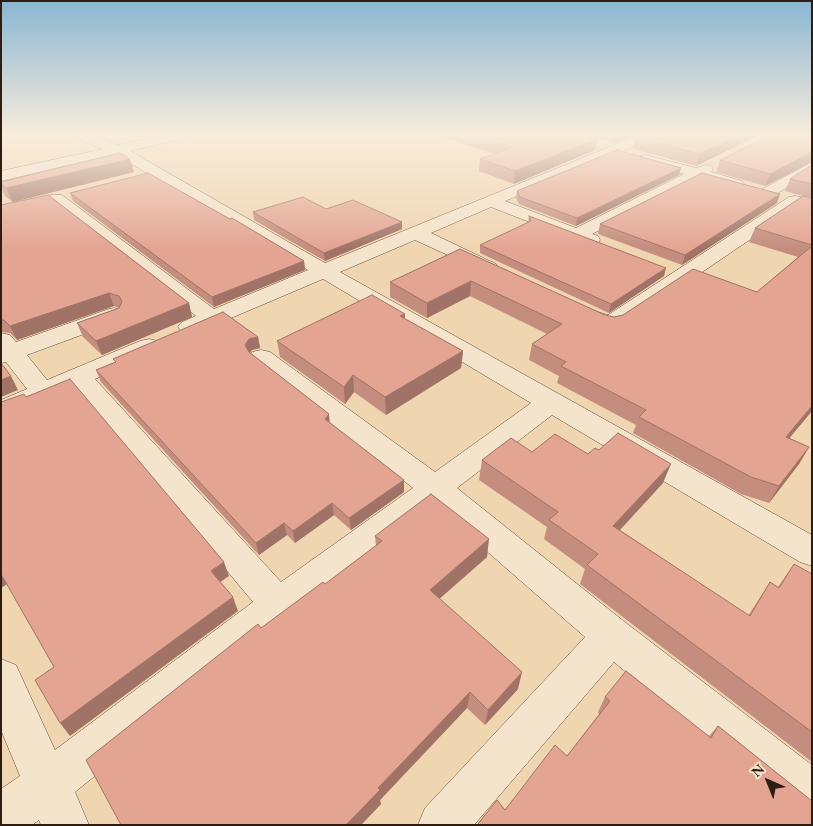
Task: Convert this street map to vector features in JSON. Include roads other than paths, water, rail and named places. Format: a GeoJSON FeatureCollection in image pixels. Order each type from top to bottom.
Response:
{"type":"FeatureCollection","features":[{"type":"Feature","properties":{"kind":"street"},"geometry":{"type":"LineString","coordinates":[[1,176],[16,173]]}},
{"type":"Feature","properties":{"kind":"street"},"geometry":{"type":"LineString","coordinates":[[139,176],[155,173]]}},
{"type":"Feature","properties":{"kind":"street"},"geometry":{"type":"LineString","coordinates":[[159,173],[324,271],[812,552]]}},
{"type":"Feature","properties":{"kind":"street"},"geometry":{"type":"LineString","coordinates":[[1,410],[212,318],[561,173]]}},
{"type":"Feature","properties":{"kind":"street"},"geometry":{"type":"LineString","coordinates":[[692,173],[803,203]]}},
{"type":"Feature","properties":{"kind":"street"},"geometry":{"type":"LineString","coordinates":[[578,234],[700,173]]}},
{"type":"Feature","properties":{"kind":"street"},"geometry":{"type":"LineString","coordinates":[[767,193],[801,173]]}},
{"type":"Feature","properties":{"kind":"street"},"geometry":{"type":"LineString","coordinates":[[56,198],[212,318]]}},
{"type":"Feature","properties":{"kind":"street"},"geometry":{"type":"LineString","coordinates":[[492,202],[604,244]]}},
{"type":"Feature","properties":{"kind":"street"},"geometry":{"type":"LineString","coordinates":[[584,312],[610,324],[674,271],[803,203]]}},
{"type":"Feature","properties":{"kind":"street"},"geometry":{"type":"LineString","coordinates":[[416,233],[504,274]]}},
{"type":"Feature","properties":{"kind":"street"},"geometry":{"type":"LineString","coordinates":[[43,392],[5,349],[114,315]]}},
{"type":"Feature","properties":{"kind":"street"},"geometry":{"type":"LineString","coordinates":[[261,357],[435,488],[612,636],[812,795]]}},
{"type":"Feature","properties":{"kind":"street"},"geometry":{"type":"LineString","coordinates":[[79,376],[278,605]]}},
{"type":"Feature","properties":{"kind":"street"},"geometry":{"type":"LineString","coordinates":[[1,818],[47,785],[278,605],[552,401]]}},
{"type":"Feature","properties":{"kind":"street"},"geometry":{"type":"LineString","coordinates":[[442,825],[612,636]]}},
{"type":"Feature","properties":{"kind":"street"},"geometry":{"type":"LineString","coordinates":[[1,679],[65,825]]}}]}
